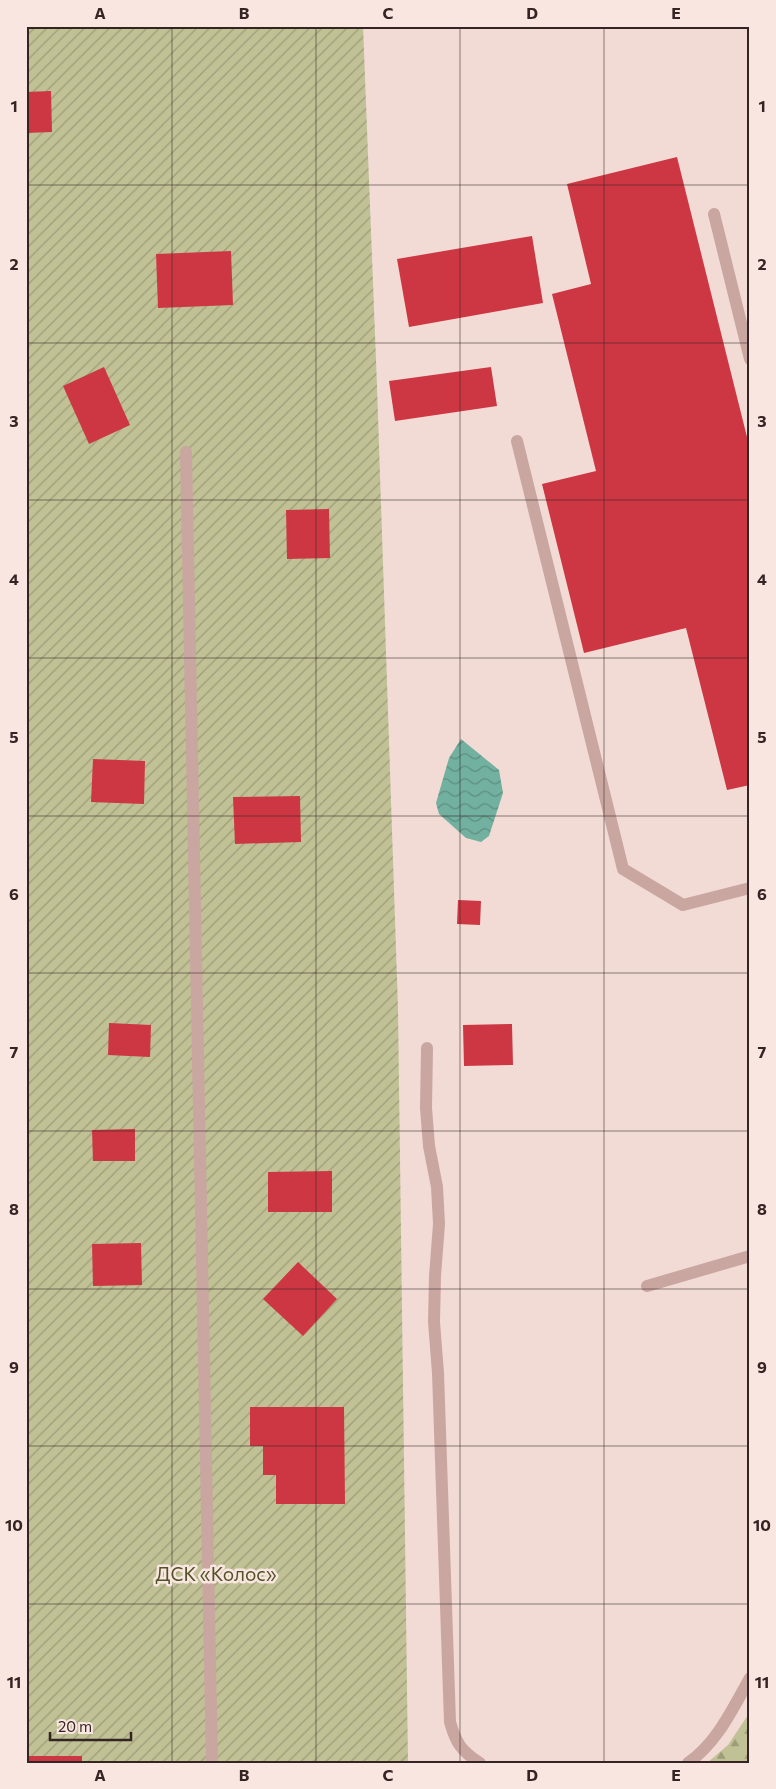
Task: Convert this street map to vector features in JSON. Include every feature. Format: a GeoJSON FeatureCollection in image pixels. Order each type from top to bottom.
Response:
{"type":"FeatureCollection","features":[{"type":"Feature","properties":{"kind":"street"},"geometry":{"type":"LineString","coordinates":[[714,214],[750,358]]}},
{"type":"Feature","properties":{"kind":"street"},"geometry":{"type":"LineString","coordinates":[[517,441],[624,870],[683,905],[750,888]]}},
{"type":"Feature","properties":{"kind":"street"},"geometry":{"type":"LineString","coordinates":[[186,452],[212,1763]]}},
{"type":"Feature","properties":{"kind":"street"},"geometry":{"type":"LineString","coordinates":[[427,1048],[426,1108],[429,1146],[437,1187],[439,1224],[434,1322],[438,1373],[450,1722],[455,1740],[466,1754],[480,1763]]}},
{"type":"Feature","properties":{"kind":"street"},"geometry":{"type":"LineString","coordinates":[[648,1286],[750,1256]]}},
{"type":"Feature","properties":{"kind":"street"},"geometry":{"type":"LineString","coordinates":[[688,1763],[696,1758],[718,1732],[750,1678]]}},
{"type":"Feature","properties":{"kind":"green space","name":"ДСК «Колос»"},"geometry":{"type":"Polygon","coordinates":[[[26,26],[363,26],[398,1008],[408,1763],[26,1763],[26,26]]]}},
{"type":"Feature","properties":{"kind":"green space"},"geometry":{"type":"Polygon","coordinates":[[[750,1712],[750,1763],[707,1763],[728,1745],[750,1712]]]}},
{"type":"Feature","properties":{"kind":"water"},"geometry":{"type":"Polygon","coordinates":[[[461,739],[499,770],[503,793],[489,836],[481,842],[466,838],[439,814],[436,803],[449,758],[461,739]]]}},
{"type":"Feature","properties":{"kind":"building"},"geometry":{"type":"Polygon","coordinates":[[[51,91],[52,132],[26,133],[26,92],[51,91]]]}},
{"type":"Feature","properties":{"kind":"building"},"geometry":{"type":"Polygon","coordinates":[[[677,157],[750,449],[750,785],[727,790],[686,628],[584,653],[542,484],[596,471],[552,294],[591,284],[567,184],[677,157]]]}},
{"type":"Feature","properties":{"kind":"building"},"geometry":{"type":"Polygon","coordinates":[[[532,236],[543,303],[409,327],[397,259],[532,236]]]}},
{"type":"Feature","properties":{"kind":"building"},"geometry":{"type":"Polygon","coordinates":[[[231,251],[233,305],[158,308],[156,254],[231,251]]]}},
{"type":"Feature","properties":{"kind":"building"},"geometry":{"type":"Polygon","coordinates":[[[104,367],[130,425],[89,444],[63,386],[104,367]]]}},
{"type":"Feature","properties":{"kind":"building"},"geometry":{"type":"Polygon","coordinates":[[[491,367],[497,406],[395,421],[389,381],[491,367]]]}},
{"type":"Feature","properties":{"kind":"building"},"geometry":{"type":"Polygon","coordinates":[[[329,509],[330,558],[287,559],[286,510],[329,509]]]}},
{"type":"Feature","properties":{"kind":"building"},"geometry":{"type":"Polygon","coordinates":[[[93,759],[145,761],[144,804],[91,802],[93,759]]]}},
{"type":"Feature","properties":{"kind":"building"},"geometry":{"type":"Polygon","coordinates":[[[300,796],[301,842],[235,844],[233,797],[300,796]]]}},
{"type":"Feature","properties":{"kind":"building"},"geometry":{"type":"Polygon","coordinates":[[[458,900],[481,901],[480,925],[457,924],[458,900]]]}},
{"type":"Feature","properties":{"kind":"building"},"geometry":{"type":"Polygon","coordinates":[[[109,1023],[151,1025],[150,1057],[108,1055],[109,1023]]]}},
{"type":"Feature","properties":{"kind":"building"},"geometry":{"type":"Polygon","coordinates":[[[512,1024],[513,1065],[464,1066],[463,1025],[512,1024]]]}},
{"type":"Feature","properties":{"kind":"building"},"geometry":{"type":"Polygon","coordinates":[[[135,1129],[135,1161],[93,1161],[92,1130],[135,1129]]]}},
{"type":"Feature","properties":{"kind":"building"},"geometry":{"type":"Polygon","coordinates":[[[332,1171],[332,1212],[268,1212],[268,1172],[332,1171]]]}},
{"type":"Feature","properties":{"kind":"building"},"geometry":{"type":"Polygon","coordinates":[[[141,1243],[142,1285],[93,1286],[92,1244],[141,1243]]]}},
{"type":"Feature","properties":{"kind":"building"},"geometry":{"type":"Polygon","coordinates":[[[298,1262],[337,1299],[303,1336],[263,1299],[298,1262]]]}},
{"type":"Feature","properties":{"kind":"building"},"geometry":{"type":"Polygon","coordinates":[[[250,1407],[344,1407],[345,1504],[276,1504],[276,1475],[263,1475],[263,1446],[250,1446],[250,1407]]]}},
{"type":"Feature","properties":{"kind":"building"},"geometry":{"type":"Polygon","coordinates":[[[26,1756],[82,1756],[82,1763],[26,1763],[26,1756]]]}}]}
